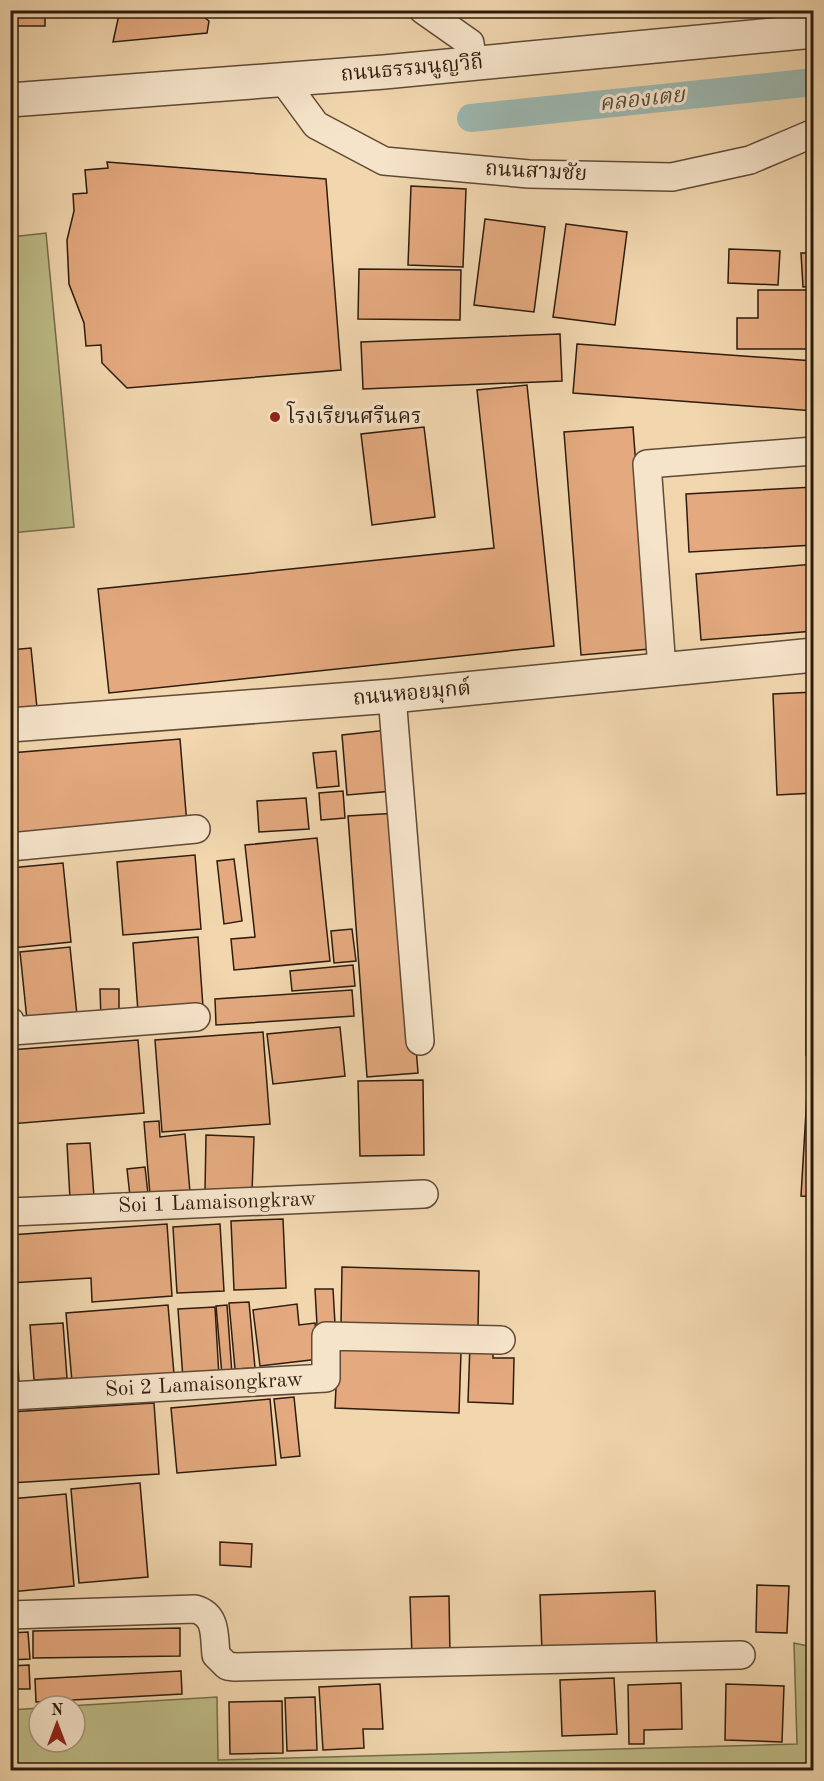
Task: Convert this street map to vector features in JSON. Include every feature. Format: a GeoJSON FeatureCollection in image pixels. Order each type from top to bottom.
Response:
{"type":"FeatureCollection","features":[{"type":"Feature","properties":{"kind":"street"},"geometry":{"type":"LineString","coordinates":[[423,10],[471,54]]}},
{"type":"Feature","properties":{"kind":"street","name":"ถนนธรรมนูญวิถี"},"geometry":{"type":"LineString","coordinates":[[10,100],[283,80],[809,10]]}},
{"type":"Feature","properties":{"kind":"street","name":"ถนนธรรมนูญวิถี"},"geometry":{"type":"LineString","coordinates":[[10,82],[813,31]]}},
{"type":"Feature","properties":{"kind":"street","name":"ถนนสามชัย"},"geometry":{"type":"LineString","coordinates":[[283,80],[316,125],[384,160],[529,174],[672,177],[750,160],[809,143]]}},
{"type":"Feature","properties":{"kind":"street"},"geometry":{"type":"LineString","coordinates":[[662,669],[647,464],[813,451]]}},
{"type":"Feature","properties":{"kind":"street","name":"ถนนหอยมุกต์"},"geometry":{"type":"LineString","coordinates":[[10,725],[392,696],[813,655]]}},
{"type":"Feature","properties":{"kind":"street"},"geometry":{"type":"LineString","coordinates":[[392,696],[420,1041]]}},
{"type":"Feature","properties":{"kind":"street"},"geometry":{"type":"LineString","coordinates":[[10,847],[196,829]]}},
{"type":"Feature","properties":{"kind":"street"},"geometry":{"type":"LineString","coordinates":[[10,1021],[12,1031],[196,1017]]}},
{"type":"Feature","properties":{"kind":"street","name":"Soi 1 Lamaisongkraw"},"geometry":{"type":"LineString","coordinates":[[10,1212],[424,1194]]}},
{"type":"Feature","properties":{"kind":"street","name":"Soi 2 Lamaisongkraw"},"geometry":{"type":"LineString","coordinates":[[10,1396],[326,1378],[326,1336],[501,1340]]}},
{"type":"Feature","properties":{"kind":"street"},"geometry":{"type":"LineString","coordinates":[[10,1615],[195,1609],[208,1615],[212,1622],[216,1655],[227,1666],[235,1667],[741,1655]]}},
{"type":"Feature","properties":{"kind":"shaded area"},"geometry":{"type":"Polygon","coordinates":[[[46,233],[74,527],[11,533],[11,237],[46,233]]]}},
{"type":"Feature","properties":{"kind":"shaded area"},"geometry":{"type":"Polygon","coordinates":[[[794,1643],[813,1647],[813,1770],[11,1770],[11,1710],[27,1709],[27,1754],[87,1754],[87,1705],[217,1697],[218,1760],[797,1744],[794,1643]]]}},
{"type":"Feature","properties":{"kind":"building"},"geometry":{"type":"Polygon","coordinates":[[[10,10],[45,10],[45,26],[10,26],[10,10]]]}},
{"type":"Feature","properties":{"kind":"building"},"geometry":{"type":"Polygon","coordinates":[[[120,10],[195,10],[209,21],[207,33],[113,42],[120,10]]]}},
{"type":"Feature","properties":{"kind":"building"},"geometry":{"type":"Polygon","coordinates":[[[107,162],[326,179],[341,370],[127,388],[102,363],[101,345],[86,346],[84,323],[69,284],[67,240],[74,211],[73,194],[87,193],[85,170],[108,168],[107,162]]]}},
{"type":"Feature","properties":{"kind":"building"},"geometry":{"type":"Polygon","coordinates":[[[411,186],[466,189],[463,267],[408,265],[411,186]]]}},
{"type":"Feature","properties":{"kind":"building"},"geometry":{"type":"Polygon","coordinates":[[[485,219],[545,227],[534,312],[474,305],[485,219]]]}},
{"type":"Feature","properties":{"kind":"building"},"geometry":{"type":"Polygon","coordinates":[[[566,224],[627,232],[615,325],[553,317],[566,224]]]}},
{"type":"Feature","properties":{"kind":"building"},"geometry":{"type":"Polygon","coordinates":[[[729,249],[780,251],[778,285],[728,283],[729,249]]]}},
{"type":"Feature","properties":{"kind":"building"},"geometry":{"type":"Polygon","coordinates":[[[801,253],[814,253],[814,286],[803,287],[801,253]]]}},
{"type":"Feature","properties":{"kind":"building"},"geometry":{"type":"Polygon","coordinates":[[[359,269],[461,270],[460,320],[358,319],[359,269]]]}},
{"type":"Feature","properties":{"kind":"building"},"geometry":{"type":"Polygon","coordinates":[[[758,290],[814,290],[814,349],[737,349],[737,318],[758,318],[758,290]]]}},
{"type":"Feature","properties":{"kind":"building"},"geometry":{"type":"Polygon","coordinates":[[[560,334],[562,381],[363,389],[361,342],[560,334]]]}},
{"type":"Feature","properties":{"kind":"building"},"geometry":{"type":"Polygon","coordinates":[[[577,344],[814,361],[814,411],[573,393],[577,344]]]}},
{"type":"Feature","properties":{"kind":"building"},"geometry":{"type":"Polygon","coordinates":[[[527,385],[554,646],[109,693],[98,589],[494,548],[477,390],[527,385]]]}},
{"type":"Feature","properties":{"kind":"building"},"geometry":{"type":"Polygon","coordinates":[[[424,427],[435,517],[372,525],[361,434],[424,427]]]}},
{"type":"Feature","properties":{"kind":"building"},"geometry":{"type":"Polygon","coordinates":[[[633,427],[650,649],[581,655],[564,432],[633,427]]]}},
{"type":"Feature","properties":{"kind":"building"},"geometry":{"type":"Polygon","coordinates":[[[814,487],[814,545],[689,552],[686,494],[814,487]]]}},
{"type":"Feature","properties":{"kind":"building"},"geometry":{"type":"Polygon","coordinates":[[[814,564],[814,631],[701,640],[696,574],[814,564]]]}},
{"type":"Feature","properties":{"kind":"building"},"geometry":{"type":"Polygon","coordinates":[[[31,648],[37,708],[10,711],[10,650],[31,648]]]}},
{"type":"Feature","properties":{"kind":"building"},"geometry":{"type":"Polygon","coordinates":[[[814,692],[814,793],[777,795],[773,694],[814,692]]]}},
{"type":"Feature","properties":{"kind":"building"},"geometry":{"type":"Polygon","coordinates":[[[388,730],[393,791],[347,795],[342,735],[388,730]]]}},
{"type":"Feature","properties":{"kind":"building"},"geometry":{"type":"Polygon","coordinates":[[[180,739],[187,825],[10,840],[10,753],[180,739]]]}},
{"type":"Feature","properties":{"kind":"building"},"geometry":{"type":"Polygon","coordinates":[[[336,751],[339,786],[317,788],[313,753],[336,751]]]}},
{"type":"Feature","properties":{"kind":"building"},"geometry":{"type":"Polygon","coordinates":[[[343,791],[345,818],[321,820],[319,793],[343,791]]]}},
{"type":"Feature","properties":{"kind":"building"},"geometry":{"type":"Polygon","coordinates":[[[306,798],[309,829],[259,832],[257,801],[306,798]]]}},
{"type":"Feature","properties":{"kind":"building"},"geometry":{"type":"Polygon","coordinates":[[[398,813],[418,1073],[367,1077],[348,816],[398,813]]]}},
{"type":"Feature","properties":{"kind":"building"},"geometry":{"type":"Polygon","coordinates":[[[317,838],[330,961],[234,970],[231,939],[255,937],[245,845],[317,838]]]}},
{"type":"Feature","properties":{"kind":"building"},"geometry":{"type":"Polygon","coordinates":[[[195,855],[201,929],[123,935],[117,862],[195,855]]]}},
{"type":"Feature","properties":{"kind":"building"},"geometry":{"type":"Polygon","coordinates":[[[234,859],[242,921],[224,924],[217,861],[234,859]]]}},
{"type":"Feature","properties":{"kind":"building"},"geometry":{"type":"Polygon","coordinates":[[[807,861],[814,861],[814,1055],[806,1055],[807,861]]]}},
{"type":"Feature","properties":{"kind":"building"},"geometry":{"type":"Polygon","coordinates":[[[63,863],[71,942],[12,948],[10,868],[63,863]]]}},
{"type":"Feature","properties":{"kind":"building"},"geometry":{"type":"Polygon","coordinates":[[[352,929],[356,961],[334,963],[331,931],[352,929]]]}},
{"type":"Feature","properties":{"kind":"building"},"geometry":{"type":"Polygon","coordinates":[[[198,937],[203,1007],[138,1012],[133,943],[198,937]]]}},
{"type":"Feature","properties":{"kind":"building"},"geometry":{"type":"Polygon","coordinates":[[[70,947],[77,1015],[27,1020],[20,952],[70,947]]]}},
{"type":"Feature","properties":{"kind":"building"},"geometry":{"type":"Polygon","coordinates":[[[353,965],[355,986],[292,991],[290,971],[353,965]]]}},
{"type":"Feature","properties":{"kind":"building"},"geometry":{"type":"Polygon","coordinates":[[[100,989],[119,989],[119,1019],[101,1019],[100,989]]]}},
{"type":"Feature","properties":{"kind":"building"},"geometry":{"type":"Polygon","coordinates":[[[352,990],[354,1016],[216,1025],[215,999],[352,990]]]}},
{"type":"Feature","properties":{"kind":"building"},"geometry":{"type":"Polygon","coordinates":[[[340,1027],[345,1076],[273,1084],[267,1034],[340,1027]]]}},
{"type":"Feature","properties":{"kind":"building"},"geometry":{"type":"Polygon","coordinates":[[[263,1032],[270,1124],[162,1132],[155,1040],[263,1032]]]}},
{"type":"Feature","properties":{"kind":"building"},"geometry":{"type":"Polygon","coordinates":[[[138,1040],[144,1113],[10,1124],[10,1050],[138,1040]]]}},
{"type":"Feature","properties":{"kind":"building"},"geometry":{"type":"Polygon","coordinates":[[[809,1061],[814,1061],[814,1197],[801,1196],[809,1061]]]}},
{"type":"Feature","properties":{"kind":"building"},"geometry":{"type":"Polygon","coordinates":[[[423,1080],[424,1155],[360,1156],[358,1081],[423,1080]]]}},
{"type":"Feature","properties":{"kind":"building"},"geometry":{"type":"Polygon","coordinates":[[[159,1121],[160,1137],[185,1134],[190,1192],[150,1195],[144,1122],[159,1121]]]}},
{"type":"Feature","properties":{"kind":"building"},"geometry":{"type":"Polygon","coordinates":[[[206,1135],[254,1137],[252,1192],[205,1191],[206,1135]]]}},
{"type":"Feature","properties":{"kind":"building"},"geometry":{"type":"Polygon","coordinates":[[[90,1143],[94,1197],[70,1199],[67,1144],[90,1143]]]}},
{"type":"Feature","properties":{"kind":"building"},"geometry":{"type":"Polygon","coordinates":[[[145,1167],[149,1203],[131,1205],[127,1169],[145,1167]]]}},
{"type":"Feature","properties":{"kind":"building"},"geometry":{"type":"Polygon","coordinates":[[[283,1219],[286,1288],[234,1290],[231,1221],[283,1219]]]}},
{"type":"Feature","properties":{"kind":"building"},"geometry":{"type":"Polygon","coordinates":[[[167,1224],[172,1296],[92,1302],[91,1278],[10,1283],[10,1235],[167,1224]]]}},
{"type":"Feature","properties":{"kind":"building"},"geometry":{"type":"Polygon","coordinates":[[[220,1224],[224,1291],[177,1293],[173,1227],[220,1224]]]}},
{"type":"Feature","properties":{"kind":"building"},"geometry":{"type":"Polygon","coordinates":[[[342,1267],[479,1271],[478,1327],[341,1324],[342,1267]]]}},
{"type":"Feature","properties":{"kind":"building"},"geometry":{"type":"Polygon","coordinates":[[[315,1289],[333,1289],[335,1324],[317,1325],[315,1289]]]}},
{"type":"Feature","properties":{"kind":"building"},"geometry":{"type":"Polygon","coordinates":[[[249,1302],[255,1368],[235,1369],[229,1303],[249,1302]]]}},
{"type":"Feature","properties":{"kind":"building"},"geometry":{"type":"Polygon","coordinates":[[[297,1304],[299,1325],[315,1323],[319,1359],[260,1366],[253,1310],[297,1304]]]}},
{"type":"Feature","properties":{"kind":"building"},"geometry":{"type":"Polygon","coordinates":[[[168,1305],[174,1374],[72,1382],[66,1313],[168,1305]]]}},
{"type":"Feature","properties":{"kind":"building"},"geometry":{"type":"Polygon","coordinates":[[[227,1305],[232,1374],[222,1375],[216,1306],[227,1305]]]}},
{"type":"Feature","properties":{"kind":"building"},"geometry":{"type":"Polygon","coordinates":[[[215,1307],[219,1377],[183,1379],[178,1309],[215,1307]]]}},
{"type":"Feature","properties":{"kind":"building"},"geometry":{"type":"Polygon","coordinates":[[[63,1323],[67,1378],[34,1380],[30,1325],[63,1323]]]}},
{"type":"Feature","properties":{"kind":"building"},"geometry":{"type":"Polygon","coordinates":[[[10,1334],[16,1334],[19,1383],[10,1384],[10,1334]]]}},
{"type":"Feature","properties":{"kind":"building"},"geometry":{"type":"Polygon","coordinates":[[[470,1344],[493,1345],[493,1358],[514,1358],[513,1404],[468,1402],[470,1344]]]}},
{"type":"Feature","properties":{"kind":"building"},"geometry":{"type":"Polygon","coordinates":[[[338,1347],[461,1352],[459,1413],[335,1408],[338,1347]]]}},
{"type":"Feature","properties":{"kind":"building"},"geometry":{"type":"Polygon","coordinates":[[[294,1397],[300,1456],[281,1458],[274,1399],[294,1397]]]}},
{"type":"Feature","properties":{"kind":"building"},"geometry":{"type":"Polygon","coordinates":[[[270,1399],[276,1465],[177,1473],[171,1408],[270,1399]]]}},
{"type":"Feature","properties":{"kind":"building"},"geometry":{"type":"Polygon","coordinates":[[[154,1403],[159,1474],[10,1483],[10,1412],[154,1403]]]}},
{"type":"Feature","properties":{"kind":"building"},"geometry":{"type":"Polygon","coordinates":[[[140,1483],[148,1577],[79,1583],[71,1489],[140,1483]]]}},
{"type":"Feature","properties":{"kind":"building"},"geometry":{"type":"Polygon","coordinates":[[[66,1494],[74,1586],[10,1592],[10,1499],[66,1494]]]}},
{"type":"Feature","properties":{"kind":"building"},"geometry":{"type":"Polygon","coordinates":[[[220,1542],[252,1544],[251,1567],[220,1565],[220,1542]]]}},
{"type":"Feature","properties":{"kind":"building"},"geometry":{"type":"Polygon","coordinates":[[[757,1585],[789,1586],[787,1633],[756,1632],[757,1585]]]}},
{"type":"Feature","properties":{"kind":"building"},"geometry":{"type":"Polygon","coordinates":[[[655,1591],[657,1650],[542,1653],[540,1595],[655,1591]]]}},
{"type":"Feature","properties":{"kind":"building"},"geometry":{"type":"Polygon","coordinates":[[[449,1596],[450,1656],[412,1657],[410,1597],[449,1596]]]}},
{"type":"Feature","properties":{"kind":"building"},"geometry":{"type":"Polygon","coordinates":[[[180,1628],[180,1656],[33,1658],[33,1631],[180,1628]]]}},
{"type":"Feature","properties":{"kind":"building"},"geometry":{"type":"Polygon","coordinates":[[[28,1632],[30,1659],[10,1660],[10,1633],[28,1632]]]}},
{"type":"Feature","properties":{"kind":"building"},"geometry":{"type":"Polygon","coordinates":[[[29,1665],[30,1689],[10,1689],[10,1666],[29,1665]]]}},
{"type":"Feature","properties":{"kind":"building"},"geometry":{"type":"Polygon","coordinates":[[[181,1671],[182,1694],[87,1699],[87,1694],[36,1694],[35,1679],[181,1671]]]}},
{"type":"Feature","properties":{"kind":"building"},"geometry":{"type":"Polygon","coordinates":[[[614,1678],[617,1734],[562,1736],[560,1680],[614,1678]]]}},
{"type":"Feature","properties":{"kind":"building"},"geometry":{"type":"Polygon","coordinates":[[[681,1683],[682,1729],[644,1730],[644,1744],[629,1744],[628,1685],[681,1683]]]}},
{"type":"Feature","properties":{"kind":"building"},"geometry":{"type":"Polygon","coordinates":[[[380,1684],[383,1729],[363,1729],[364,1748],[323,1750],[319,1687],[380,1684]]]}},
{"type":"Feature","properties":{"kind":"building"},"geometry":{"type":"Polygon","coordinates":[[[726,1684],[784,1686],[782,1742],[725,1740],[726,1684]]]}},
{"type":"Feature","properties":{"kind":"building"},"geometry":{"type":"Polygon","coordinates":[[[315,1697],[317,1750],[287,1751],[285,1698],[315,1697]]]}},
{"type":"Feature","properties":{"kind":"building"},"geometry":{"type":"Polygon","coordinates":[[[282,1701],[283,1753],[230,1754],[229,1702],[282,1701]]]}},
{"type":"Feature","properties":{"kind":"waterway","name":"คลองเตย"},"geometry":{"type":"LineString","coordinates":[[471,118],[814,82]]}},
{"type":"Feature","properties":{"kind":"place","name":"โรงเรียนศรีนคร"},"geometry":{"type":"Point","coordinates":[275,417]}}]}
